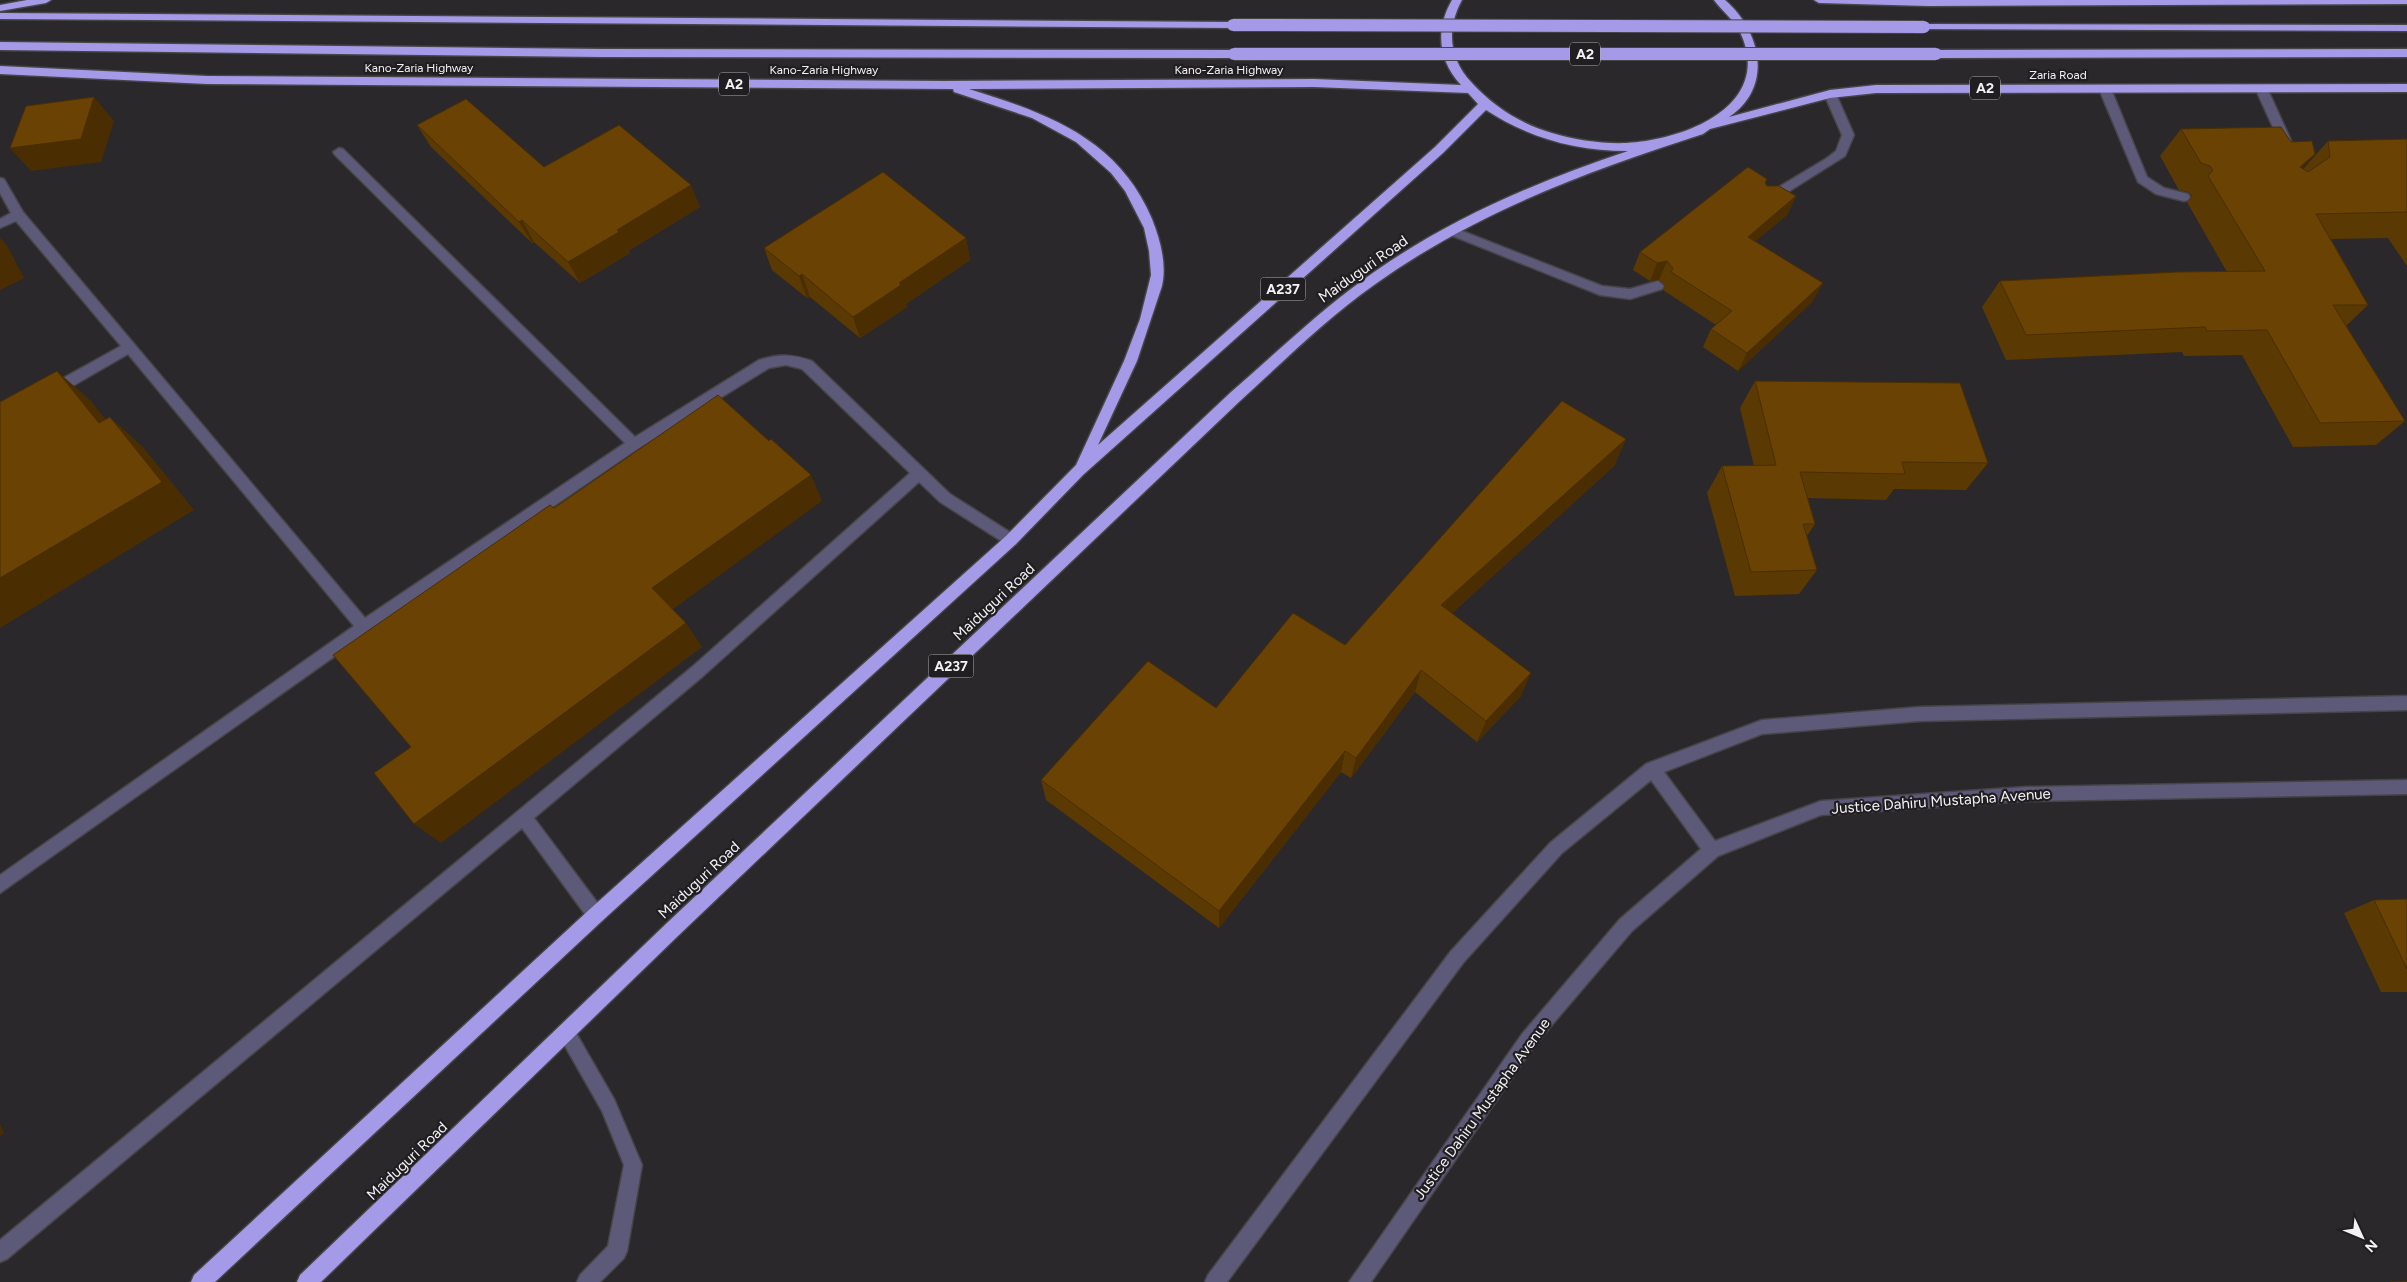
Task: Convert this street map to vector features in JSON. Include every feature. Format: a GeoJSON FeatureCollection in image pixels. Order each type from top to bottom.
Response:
{"type":"FeatureCollection","features":[{"type":"Feature","properties":{"kind":"highway"},"geometry":{"type":"LineString","coordinates":[[0,8],[46,0]]}},
{"type":"Feature","properties":{"kind":"highway"},"geometry":{"type":"LineString","coordinates":[[1457,0],[1449,12],[1445,37],[1450,63],[1468,89],[1485,104],[1518,124],[1563,140],[1612,147],[1660,144]]}},
{"type":"Feature","properties":{"kind":"highway"},"geometry":{"type":"LineString","coordinates":[[1712,126],[1741,102],[1754,72],[1750,40],[1731,10],[1719,0]]}},
{"type":"Feature","properties":{"kind":"highway"},"geometry":{"type":"LineString","coordinates":[[1819,0],[2407,2]]}},
{"type":"Feature","properties":{"kind":"highway","name":"A2"},"geometry":{"type":"LineString","coordinates":[[0,16],[20,18],[188,17],[1233,25],[2407,28]]}},
{"type":"Feature","properties":{"kind":"highway","name":"A2"},"geometry":{"type":"LineString","coordinates":[[0,46],[602,52],[1234,54],[2407,53]]}},
{"type":"Feature","properties":{"kind":"highway","name":"Kano-Zaria Highway"},"geometry":{"type":"LineString","coordinates":[[0,70],[207,80],[944,85],[1314,84],[1468,89]]}},
{"type":"Feature","properties":{"kind":"highway"},"geometry":{"type":"LineString","coordinates":[[944,85],[1026,111],[1060,126],[1094,148],[1122,176],[1141,206],[1152,237],[1157,275],[1147,319],[1117,390],[1078,471]]}},
{"type":"Feature","properties":{"kind":"highway","name":"Zaria Road"},"geometry":{"type":"LineString","coordinates":[[1660,144],[1712,126],[1830,94],[1876,89],[2262,90],[2407,88]]}},
{"type":"Feature","properties":{"kind":"highway","name":"A237"},"geometry":{"type":"LineString","coordinates":[[201,1282],[596,915],[1011,540],[1078,471],[1439,150],[1485,104]]}},
{"type":"Feature","properties":{"kind":"highway","name":"Maiduguri Road"},"geometry":{"type":"LineString","coordinates":[[307,1282],[566,1032],[1235,397],[1323,319],[1381,274],[1452,231],[1580,171],[1660,144]]}},
{"type":"Feature","properties":{"kind":"street"},"geometry":{"type":"LineString","coordinates":[[2105,89],[2142,179],[2160,191],[2184,198]]}},
{"type":"Feature","properties":{"kind":"street"},"geometry":{"type":"LineString","coordinates":[[2262,90],[2291,155]]}},
{"type":"Feature","properties":{"kind":"street"},"geometry":{"type":"LineString","coordinates":[[1764,201],[1831,162],[1841,152],[1848,135],[1830,94]]}},
{"type":"Feature","properties":{"kind":"street"},"geometry":{"type":"LineString","coordinates":[[339,152],[634,444]]}},
{"type":"Feature","properties":{"kind":"street"},"geometry":{"type":"LineString","coordinates":[[0,182],[18,215],[364,627]]}},
{"type":"Feature","properties":{"kind":"street"},"geometry":{"type":"LineString","coordinates":[[0,224],[18,215]]}},
{"type":"Feature","properties":{"kind":"street"},"geometry":{"type":"LineString","coordinates":[[1452,231],[1600,290],[1630,294],[1658,286]]}},
{"type":"Feature","properties":{"kind":"street"},"geometry":{"type":"LineString","coordinates":[[43,395],[130,347]]}},
{"type":"Feature","properties":{"kind":"street"},"geometry":{"type":"LineString","coordinates":[[0,885],[364,627],[634,444],[764,364],[782,358],[794,359],[807,365],[945,498],[1011,540]]}},
{"type":"Feature","properties":{"kind":"street"},"geometry":{"type":"LineString","coordinates":[[0,1252],[524,818],[697,672],[920,473]]}},
{"type":"Feature","properties":{"kind":"street"},"geometry":{"type":"LineString","coordinates":[[1215,1282],[1457,957],[1556,848],[1652,769],[1762,728],[1841,720],[1920,714],[2407,703]]}},
{"type":"Feature","properties":{"kind":"street"},"geometry":{"type":"LineString","coordinates":[[1652,769],[1712,850]]}},
{"type":"Feature","properties":{"kind":"street","name":"Justice Dahiru Mustapha Avenue"},"geometry":{"type":"LineString","coordinates":[[1360,1282],[1528,1040],[1626,925],[1712,850],[1821,808],[2026,794],[2407,787]]}},
{"type":"Feature","properties":{"kind":"street"},"geometry":{"type":"LineString","coordinates":[[524,818],[596,915]]}},
{"type":"Feature","properties":{"kind":"street"},"geometry":{"type":"LineString","coordinates":[[566,1032],[608,1105],[633,1165],[617,1251],[587,1282]]}},
{"type":"Feature","properties":{"kind":"building"},"geometry":{"type":"Polygon","coordinates":[[[94,97],[81,139],[10,148],[26,106],[94,97]]]}},
{"type":"Feature","properties":{"kind":"building"},"geometry":{"type":"Polygon","coordinates":[[[466,99],[544,167],[619,125],[691,185],[617,230],[619,232],[568,262],[522,220],[519,222],[417,125],[466,99]]]}},
{"type":"Feature","properties":{"kind":"building"},"geometry":{"type":"Polygon","coordinates":[[[2281,127],[2291,142],[2312,141],[2315,154],[2300,167],[2308,172],[2330,157],[2328,141],[2407,139],[2407,212],[2316,214],[2368,305],[2333,305],[2405,421],[2320,423],[2267,330],[2207,331],[2205,327],[2026,335],[2000,281],[2177,272],[2265,271],[2208,176],[2213,170],[2210,166],[2201,163],[2181,129],[2281,127]]]}},
{"type":"Feature","properties":{"kind":"building"},"geometry":{"type":"Polygon","coordinates":[[[1748,167],[1767,179],[1765,183],[1767,186],[1779,186],[1796,196],[1748,237],[1823,283],[1747,353],[1711,329],[1732,311],[1671,272],[1673,268],[1667,261],[1657,263],[1640,252],[1748,167]]]}},
{"type":"Feature","properties":{"kind":"building"},"geometry":{"type":"Polygon","coordinates":[[[883,172],[966,238],[899,283],[901,285],[853,317],[802,274],[799,276],[764,248],[883,172]]]}},
{"type":"Feature","properties":{"kind":"building"},"geometry":{"type":"Polygon","coordinates":[[[57,371],[99,423],[110,417],[162,482],[0,578],[0,402],[57,371]]]}},
{"type":"Feature","properties":{"kind":"building"},"geometry":{"type":"Polygon","coordinates":[[[1755,381],[1960,383],[1988,463],[1902,462],[1905,474],[1800,472],[1815,524],[1803,524],[1817,570],[1751,572],[1722,466],[1776,465],[1755,381]]]}},
{"type":"Feature","properties":{"kind":"building"},"geometry":{"type":"Polygon","coordinates":[[[718,395],[769,441],[771,439],[811,475],[652,588],[686,623],[414,824],[374,773],[411,747],[333,655],[550,505],[554,508],[718,395]]]}},
{"type":"Feature","properties":{"kind":"building"},"geometry":{"type":"Polygon","coordinates":[[[1562,401],[1626,439],[1441,605],[1531,673],[1486,721],[1421,670],[1356,758],[1345,751],[1219,911],[1041,780],[1148,661],[1216,708],[1293,613],[1345,645],[1562,401]]]}},
{"type":"Feature","properties":{"kind":"building"},"geometry":{"type":"Polygon","coordinates":[[[2407,899],[2407,969],[2374,900],[2407,899]]]}}]}
